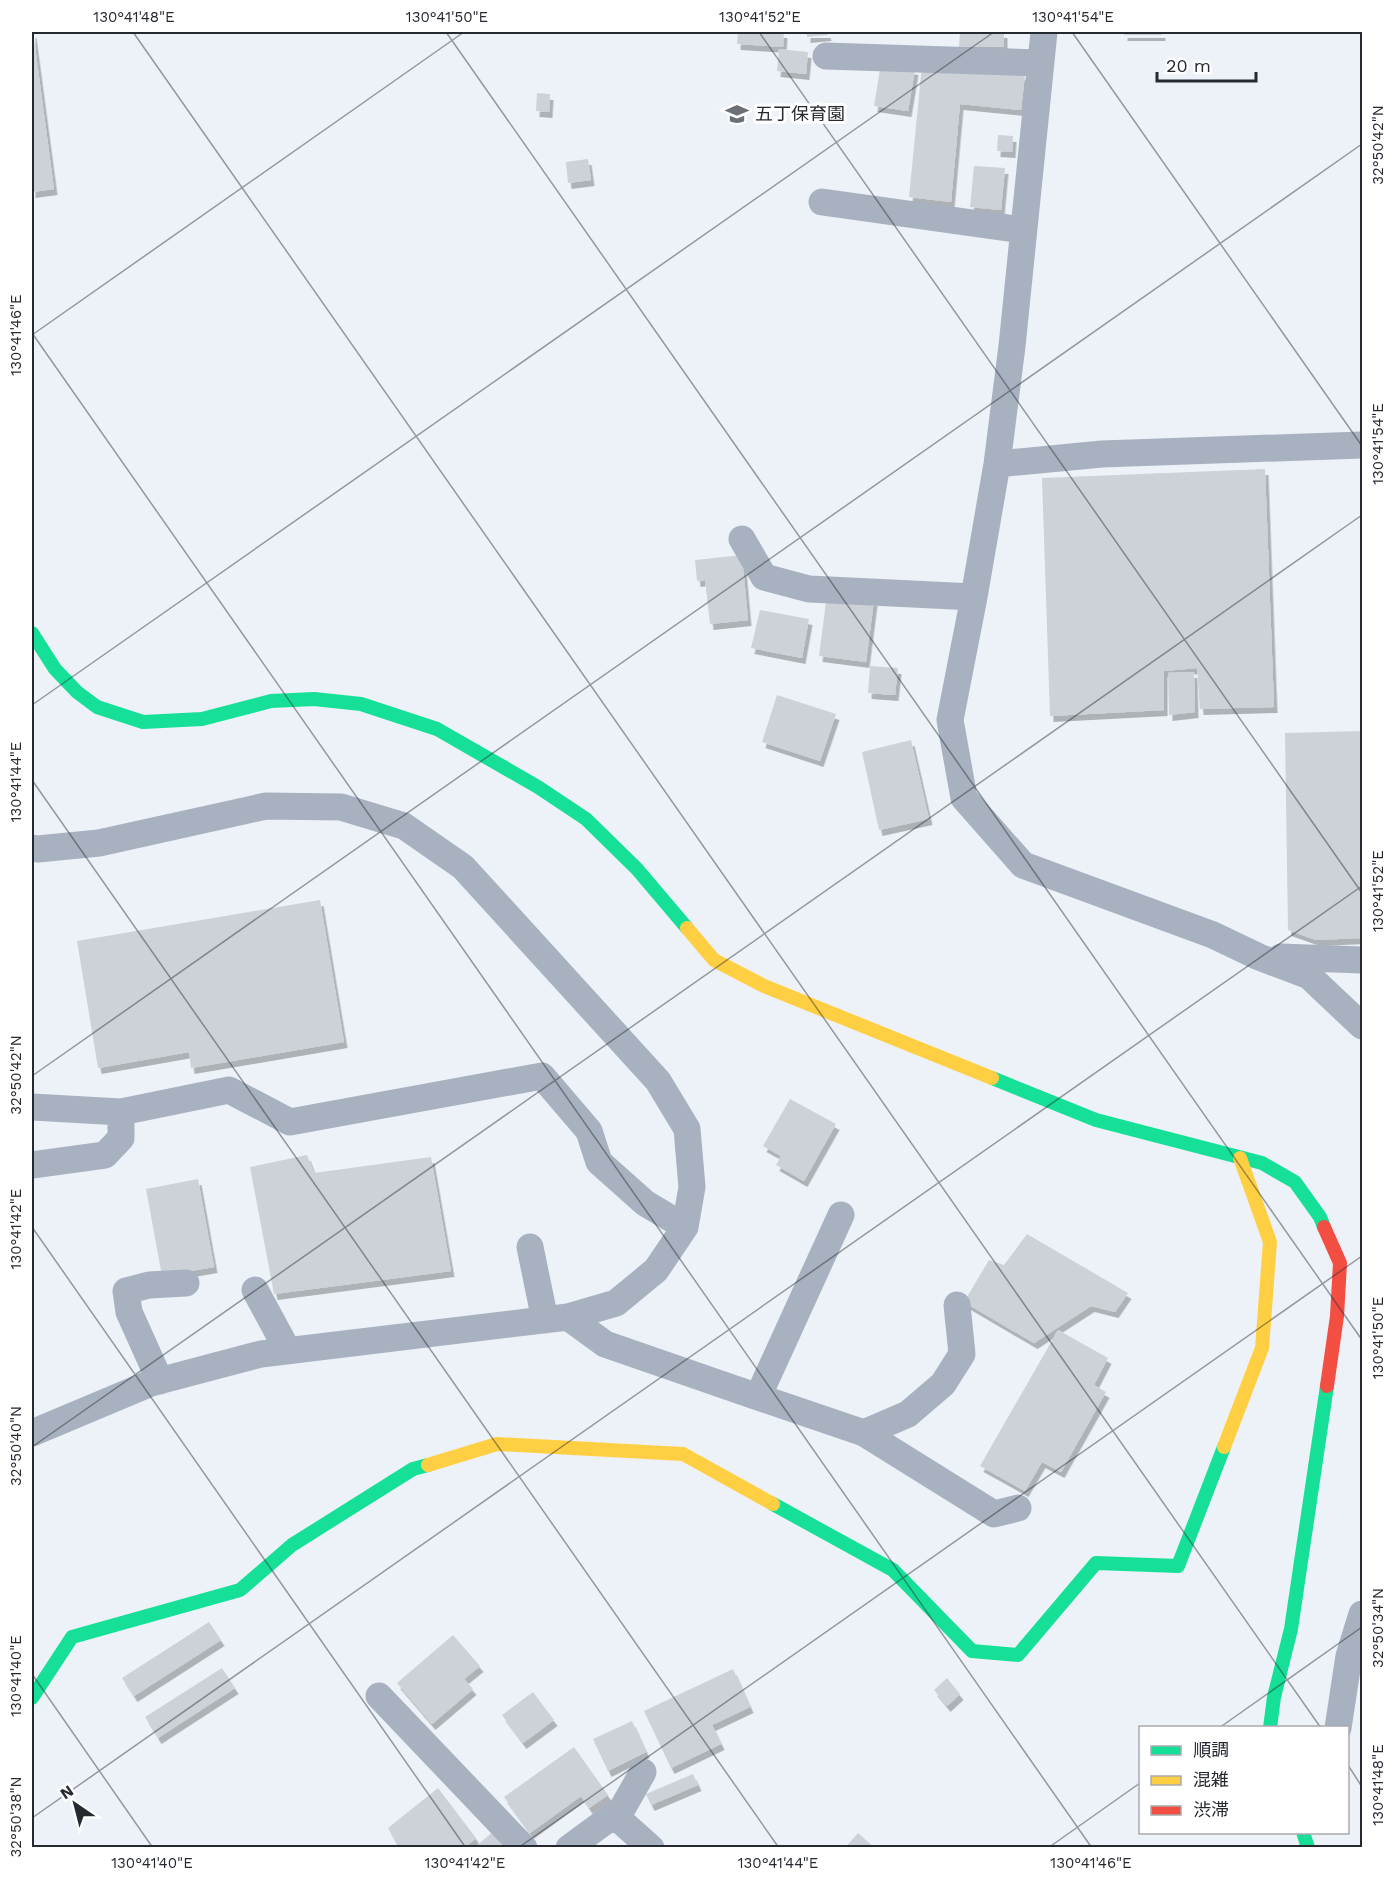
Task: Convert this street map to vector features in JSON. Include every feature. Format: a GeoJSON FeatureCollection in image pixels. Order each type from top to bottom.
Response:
{"type":"FeatureCollection","features":[{"type":"Feature","properties":{"kind":"street"},"geometry":{"type":"LineString","coordinates":[[1044,32],[1022,230],[1012,346],[997,464],[950,720],[964,798],[1023,865],[1213,935],[1259,957],[1309,976],[1362,1026]]}},
{"type":"Feature","properties":{"kind":"street"},"geometry":{"type":"LineString","coordinates":[[826,56],[1040,63]]}},
{"type":"Feature","properties":{"kind":"street"},"geometry":{"type":"LineString","coordinates":[[822,202],[1022,230]]}},
{"type":"Feature","properties":{"kind":"street"},"geometry":{"type":"LineString","coordinates":[[997,464],[1102,454],[1362,445]]}},
{"type":"Feature","properties":{"kind":"street"},"geometry":{"type":"LineString","coordinates":[[742,539],[765,577],[809,589],[974,597]]}},
{"type":"Feature","properties":{"kind":"street"},"geometry":{"type":"LineString","coordinates":[[32,633],[55,669],[77,692],[97,707],[143,722],[202,719],[271,700],[314,699],[361,704],[437,729],[538,787],[586,819],[637,869],[714,960],[764,986],[1096,1119],[1262,1163],[1295,1182],[1320,1217],[1340,1263],[1337,1316],[1291,1629],[1274,1697],[1270,1726]]}},
{"type":"Feature","properties":{"kind":"street"},"geometry":{"type":"LineString","coordinates":[[32,848],[99,843],[266,806],[341,807],[404,826],[463,867],[658,1082],[687,1130],[692,1187],[686,1227],[656,1270],[616,1303],[557,1318],[261,1354],[160,1381],[32,1433]]}},
{"type":"Feature","properties":{"kind":"street"},"geometry":{"type":"LineString","coordinates":[[1259,957],[1362,960]]}},
{"type":"Feature","properties":{"kind":"street"},"geometry":{"type":"LineString","coordinates":[[32,1107],[120,1112],[229,1090],[290,1122],[542,1076],[589,1131],[599,1162],[645,1203],[686,1227]]}},
{"type":"Feature","properties":{"kind":"street"},"geometry":{"type":"LineString","coordinates":[[32,1165],[105,1155],[121,1137],[120,1112]]}},
{"type":"Feature","properties":{"kind":"street"},"geometry":{"type":"LineString","coordinates":[[32,1698],[72,1638],[240,1590],[292,1545],[413,1469],[497,1444],[683,1454],[894,1570],[972,1651],[1018,1656],[1096,1563],[1178,1566],[1262,1348],[1270,1242],[1240,1158]]}},
{"type":"Feature","properties":{"kind":"street"},"geometry":{"type":"LineString","coordinates":[[758,1397],[841,1215]]}},
{"type":"Feature","properties":{"kind":"street"},"geometry":{"type":"LineString","coordinates":[[530,1247],[557,1318],[605,1344],[864,1433],[994,1514],[1018,1508]]}},
{"type":"Feature","properties":{"kind":"street"},"geometry":{"type":"LineString","coordinates":[[160,1381],[129,1312],[126,1291],[149,1285],[186,1283]]}},
{"type":"Feature","properties":{"kind":"street"},"geometry":{"type":"LineString","coordinates":[[255,1290],[288,1351]]}},
{"type":"Feature","properties":{"kind":"street"},"geometry":{"type":"LineString","coordinates":[[864,1433],[908,1414],[943,1384],[962,1354],[957,1305]]}},
{"type":"Feature","properties":{"kind":"street"},"geometry":{"type":"LineString","coordinates":[[1338,1726],[1349,1656],[1362,1614]]}},
{"type":"Feature","properties":{"kind":"street"},"geometry":{"type":"LineString","coordinates":[[379,1696],[524,1848]]}},
{"type":"Feature","properties":{"kind":"street"},"geometry":{"type":"LineString","coordinates":[[569,1848],[622,1809],[643,1772]]}},
{"type":"Feature","properties":{"kind":"street"},"geometry":{"type":"LineString","coordinates":[[614,1815],[651,1848]]}},
{"type":"Feature","properties":{"kind":"building"},"geometry":{"type":"Polygon","coordinates":[[[32,32],[54,189],[32,192],[32,32]]]}},
{"type":"Feature","properties":{"kind":"building"},"geometry":{"type":"Polygon","coordinates":[[[738,32],[784,32],[783,47],[737,44],[738,32]]]}},
{"type":"Feature","properties":{"kind":"building"},"geometry":{"type":"Polygon","coordinates":[[[807,32],[827,32],[828,35],[807,37],[807,32]]]}},
{"type":"Feature","properties":{"kind":"building"},"geometry":{"type":"Polygon","coordinates":[[[960,32],[1004,32],[1004,47],[959,47],[960,32]]]}},
{"type":"Feature","properties":{"kind":"building"},"geometry":{"type":"Polygon","coordinates":[[[1124,32],[1162,32],[1162,35],[1124,35],[1124,32]]]}},
{"type":"Feature","properties":{"kind":"building"},"geometry":{"type":"Polygon","coordinates":[[[779,49],[808,52],[806,74],[777,71],[779,49]]]}},
{"type":"Feature","properties":{"kind":"building"},"geometry":{"type":"Polygon","coordinates":[[[881,63],[915,69],[908,111],[874,106],[881,63]]]}},
{"type":"Feature","properties":{"kind":"building"},"geometry":{"type":"Polygon","coordinates":[[[922,65],[1025,74],[1021,110],[960,104],[951,202],[909,197],[922,65]]]}},
{"type":"Feature","properties":{"kind":"building"},"geometry":{"type":"Polygon","coordinates":[[[537,93],[550,94],[549,112],[536,111],[537,93]]]}},
{"type":"Feature","properties":{"kind":"building"},"geometry":{"type":"Polygon","coordinates":[[[998,135],[1013,136],[1012,152],[997,151],[998,135]]]}},
{"type":"Feature","properties":{"kind":"building"},"geometry":{"type":"Polygon","coordinates":[[[588,159],[591,180],[568,183],[566,162],[588,159]]]}},
{"type":"Feature","properties":{"kind":"building"},"geometry":{"type":"Polygon","coordinates":[[[974,166],[1005,168],[1001,210],[970,207],[974,166]]]}},
{"type":"Feature","properties":{"kind":"building"},"geometry":{"type":"Polygon","coordinates":[[[1265,469],[1274,707],[1200,709],[1197,668],[1164,671],[1164,710],[1050,716],[1042,478],[1265,469]]]}},
{"type":"Feature","properties":{"kind":"building"},"geometry":{"type":"Polygon","coordinates":[[[742,555],[748,620],[710,624],[705,580],[697,581],[695,560],[742,555]]]}},
{"type":"Feature","properties":{"kind":"building"},"geometry":{"type":"Polygon","coordinates":[[[827,594],[874,600],[866,662],[819,656],[827,594]]]}},
{"type":"Feature","properties":{"kind":"building"},"geometry":{"type":"Polygon","coordinates":[[[760,610],[809,619],[802,658],[751,648],[760,610]]]}},
{"type":"Feature","properties":{"kind":"building"},"geometry":{"type":"Polygon","coordinates":[[[870,666],[898,668],[895,695],[868,693],[870,666]]]}},
{"type":"Feature","properties":{"kind":"building"},"geometry":{"type":"Polygon","coordinates":[[[1194,672],[1195,712],[1169,715],[1168,673],[1194,672]]]}},
{"type":"Feature","properties":{"kind":"building"},"geometry":{"type":"Polygon","coordinates":[[[777,695],[836,714],[820,761],[762,742],[777,695]]]}},
{"type":"Feature","properties":{"kind":"building"},"geometry":{"type":"Polygon","coordinates":[[[1362,731],[1362,938],[1316,940],[1288,930],[1285,733],[1362,731]]]}},
{"type":"Feature","properties":{"kind":"building"},"geometry":{"type":"Polygon","coordinates":[[[911,740],[929,819],[879,830],[862,752],[911,740]]]}},
{"type":"Feature","properties":{"kind":"building"},"geometry":{"type":"Polygon","coordinates":[[[320,900],[344,1042],[191,1068],[189,1052],[98,1068],[77,941],[320,900]]]}},
{"type":"Feature","properties":{"kind":"building"},"geometry":{"type":"Polygon","coordinates":[[[790,1099],[836,1124],[804,1181],[776,1165],[781,1156],[763,1146],[790,1099]]]}},
{"type":"Feature","properties":{"kind":"building"},"geometry":{"type":"Polygon","coordinates":[[[307,1155],[314,1173],[431,1157],[451,1271],[274,1294],[250,1167],[307,1155]]]}},
{"type":"Feature","properties":{"kind":"building"},"geometry":{"type":"Polygon","coordinates":[[[198,1179],[214,1267],[162,1276],[146,1189],[198,1179]]]}},
{"type":"Feature","properties":{"kind":"building"},"geometry":{"type":"Polygon","coordinates":[[[1027,1234],[1128,1293],[1115,1312],[1091,1306],[1034,1343],[964,1302],[989,1260],[1004,1265],[1027,1234]]]}},
{"type":"Feature","properties":{"kind":"building"},"geometry":{"type":"Polygon","coordinates":[[[1058,1330],[1108,1358],[1094,1385],[1106,1392],[1061,1472],[1042,1462],[1025,1491],[980,1466],[1058,1330]]]}},
{"type":"Feature","properties":{"kind":"building"},"geometry":{"type":"Polygon","coordinates":[[[209,1622],[221,1640],[134,1696],[122,1678],[209,1622]]]}},
{"type":"Feature","properties":{"kind":"building"},"geometry":{"type":"Polygon","coordinates":[[[453,1635],[480,1666],[464,1679],[473,1689],[432,1724],[397,1683],[453,1635]]]}},
{"type":"Feature","properties":{"kind":"building"},"geometry":{"type":"Polygon","coordinates":[[[222,1668],[235,1688],[158,1738],[145,1717],[222,1668]]]}},
{"type":"Feature","properties":{"kind":"building"},"geometry":{"type":"Polygon","coordinates":[[[733,1669],[750,1707],[712,1725],[721,1744],[671,1768],[644,1711],[733,1669]]]}},
{"type":"Feature","properties":{"kind":"building"},"geometry":{"type":"Polygon","coordinates":[[[947,1678],[960,1694],[947,1706],[934,1690],[947,1678]]]}},
{"type":"Feature","properties":{"kind":"building"},"geometry":{"type":"Polygon","coordinates":[[[533,1692],[554,1720],[523,1743],[502,1715],[533,1692]]]}},
{"type":"Feature","properties":{"kind":"building"},"geometry":{"type":"Polygon","coordinates":[[[632,1721],[646,1752],[608,1771],[593,1739],[632,1721]]]}},
{"type":"Feature","properties":{"kind":"building"},"geometry":{"type":"Polygon","coordinates":[[[574,1747],[608,1795],[589,1808],[581,1796],[530,1833],[504,1797],[574,1747]]]}},
{"type":"Feature","properties":{"kind":"building"},"geometry":{"type":"Polygon","coordinates":[[[693,1774],[698,1785],[651,1805],[646,1794],[693,1774]]]}},
{"type":"Feature","properties":{"kind":"building"},"geometry":{"type":"Polygon","coordinates":[[[438,1788],[476,1838],[464,1848],[399,1848],[388,1828],[438,1788]]]}},
{"type":"Feature","properties":{"kind":"building"},"geometry":{"type":"Polygon","coordinates":[[[495,1830],[509,1848],[474,1848],[495,1830]]]}},
{"type":"Feature","properties":{"kind":"building"},"geometry":{"type":"Polygon","coordinates":[[[858,1833],[875,1848],[845,1848],[858,1833]]]}},
{"type":"Feature","properties":{"kind":"traffic: fast"},"geometry":{"type":"LineString","coordinates":[[32,633],[55,669],[77,692],[97,707],[143,722],[202,719],[271,701],[314,699],[361,704],[437,729],[538,787],[586,819],[637,869],[687,928]]}},
{"type":"Feature","properties":{"kind":"traffic: fast"},"geometry":{"type":"LineString","coordinates":[[992,1078],[1096,1120],[1262,1163],[1295,1182],[1320,1217],[1324,1227]]}},
{"type":"Feature","properties":{"kind":"traffic: fast"},"geometry":{"type":"LineString","coordinates":[[1270,1726],[1274,1697],[1291,1629],[1327,1386]]}},
{"type":"Feature","properties":{"kind":"traffic: fast"},"geometry":{"type":"LineString","coordinates":[[773,1504],[893,1570],[972,1651],[1018,1655],[1096,1563],[1178,1566],[1224,1447]]}},
{"type":"Feature","properties":{"kind":"traffic: fast"},"geometry":{"type":"LineString","coordinates":[[32,1698],[72,1637],[240,1590],[292,1545],[413,1469],[428,1465]]}},
{"type":"Feature","properties":{"kind":"traffic: fast"},"geometry":{"type":"LineString","coordinates":[[1304,1834],[1308,1848]]}},
{"type":"Feature","properties":{"kind":"traffic: slow"},"geometry":{"type":"LineString","coordinates":[[687,928],[714,960],[764,986],[992,1078]]}},
{"type":"Feature","properties":{"kind":"traffic: slow"},"geometry":{"type":"LineString","coordinates":[[1224,1447],[1262,1348],[1270,1242],[1240,1158]]}},
{"type":"Feature","properties":{"kind":"traffic: slow"},"geometry":{"type":"LineString","coordinates":[[428,1465],[497,1444],[683,1454],[773,1504]]}},
{"type":"Feature","properties":{"kind":"traffic: jam"},"geometry":{"type":"LineString","coordinates":[[1324,1227],[1340,1263],[1337,1316],[1327,1386]]}},
{"type":"Feature","properties":{"kind":"place","name":"五丁保育園"},"geometry":{"type":"Point","coordinates":[737,114]}}]}
